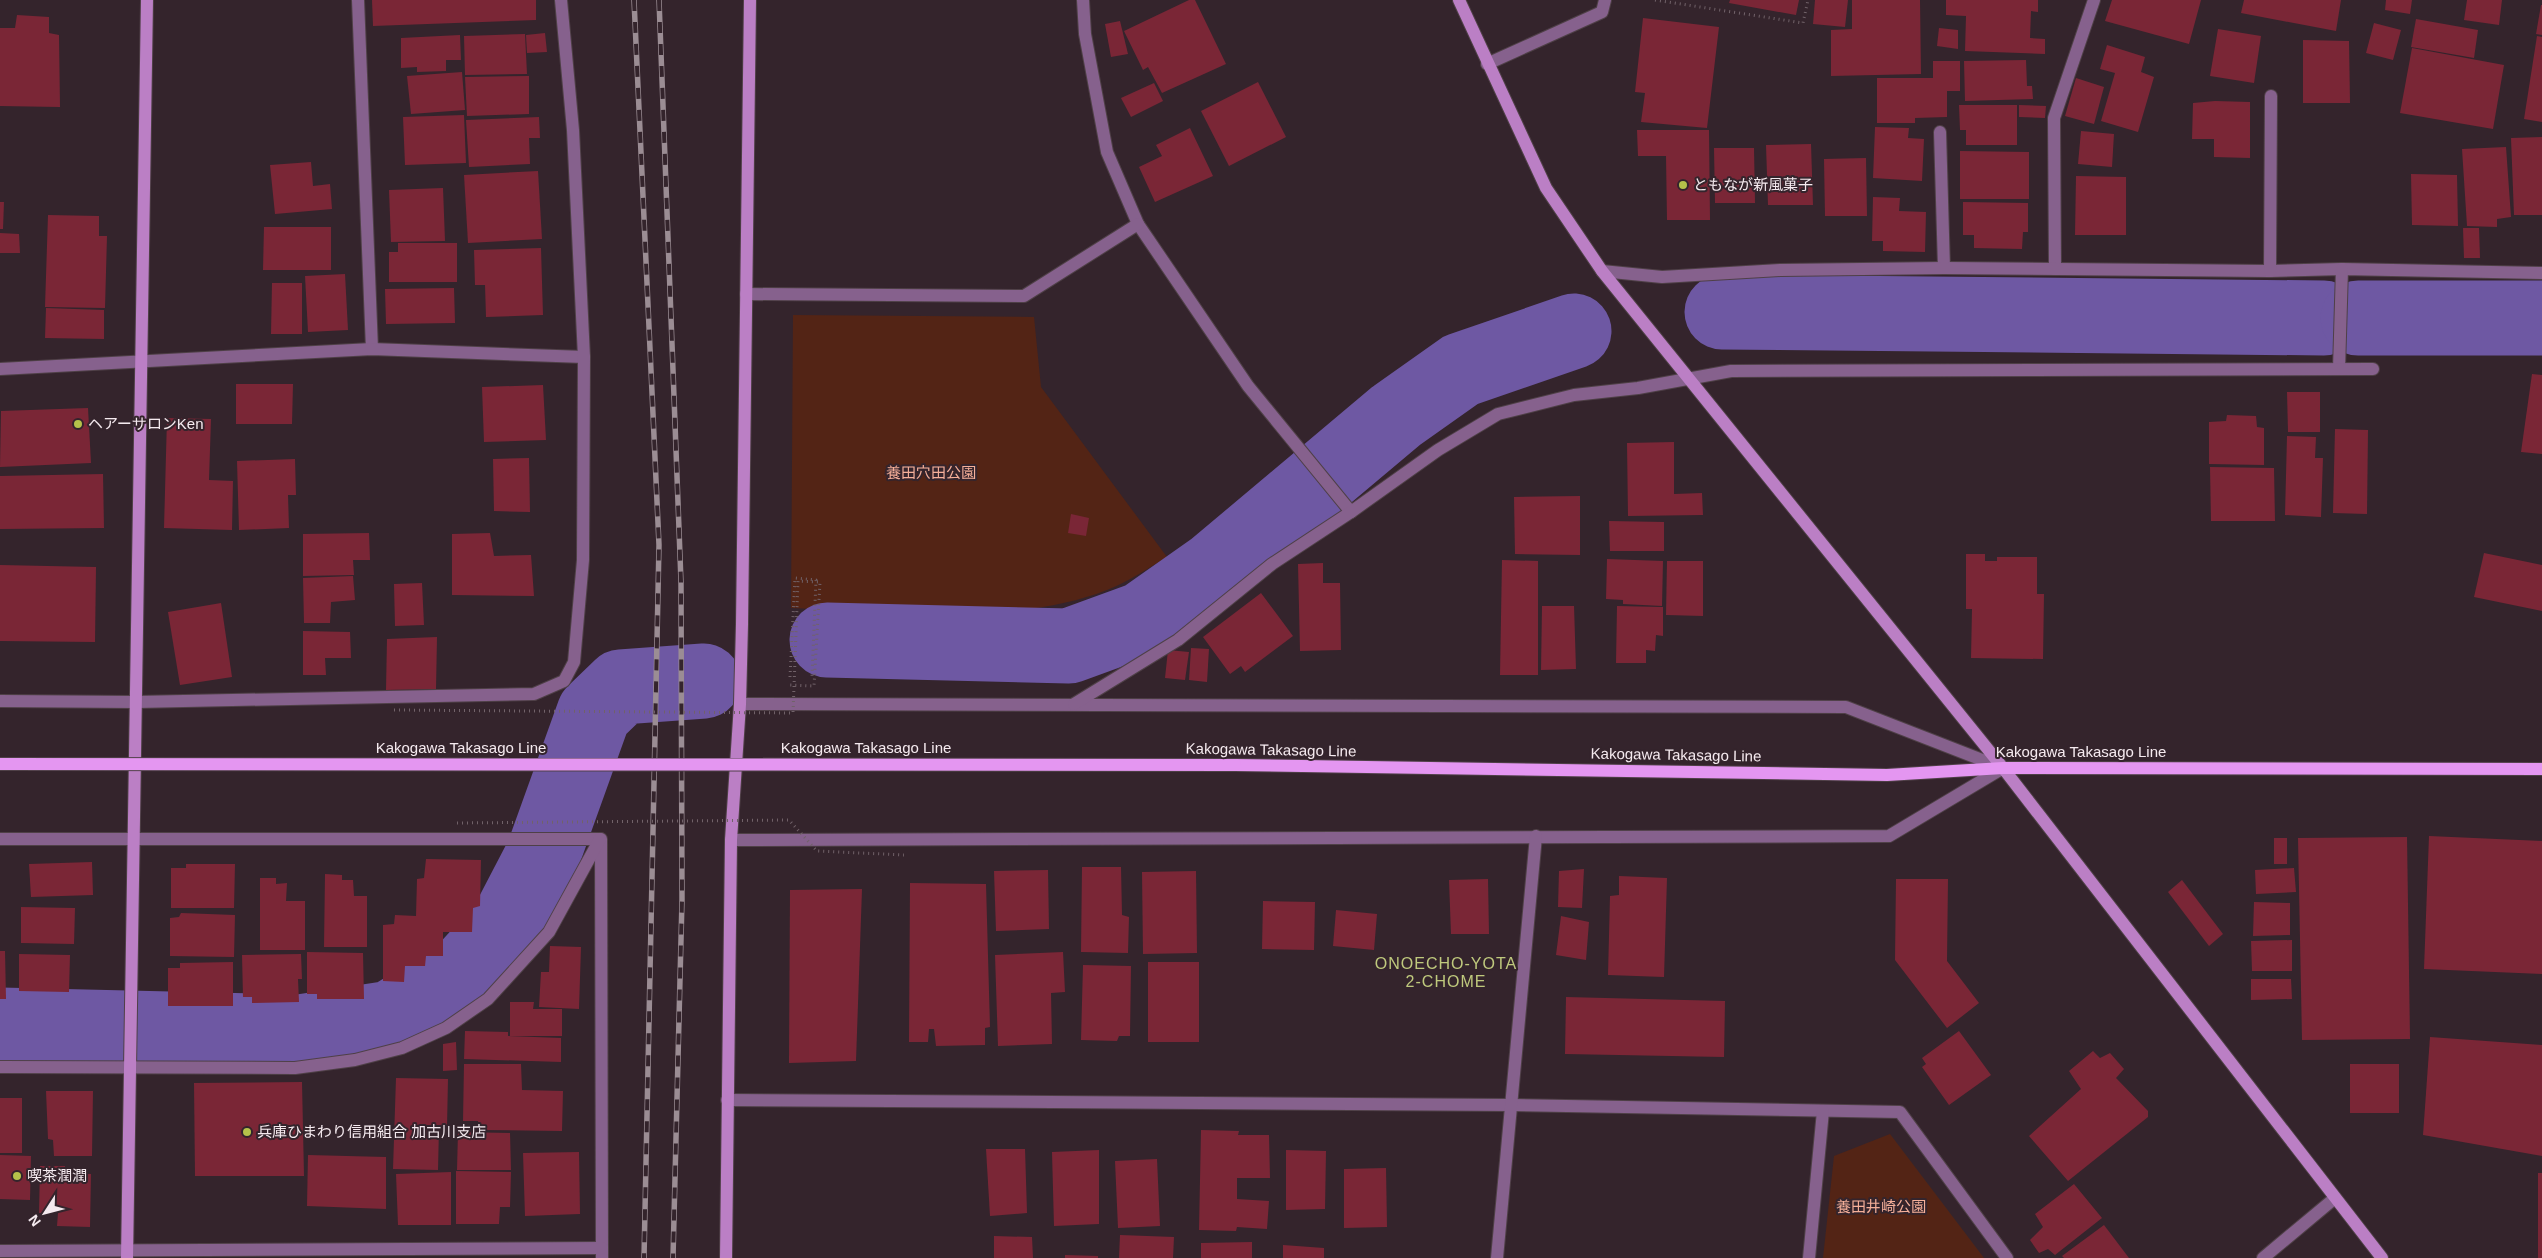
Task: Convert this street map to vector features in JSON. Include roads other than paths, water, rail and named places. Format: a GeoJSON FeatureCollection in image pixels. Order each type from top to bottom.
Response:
{"type":"FeatureCollection","features":[{"type":"Feature","properties":{"kind":"main road","name":"Kakogawa Takasago Line"},"geometry":{"type":"LineString","coordinates":[[0,764],[1235,765],[1887,775],[2003,768],[2542,769]]}},
{"type":"Feature","properties":{"kind":"street"},"geometry":{"type":"LineString","coordinates":[[127,1255],[132,839],[136,702],[147,0]]}},
{"type":"Feature","properties":{"kind":"street"},"geometry":{"type":"LineString","coordinates":[[358,0],[372,349]]}},
{"type":"Feature","properties":{"kind":"street"},"geometry":{"type":"LineString","coordinates":[[0,701],[136,702],[534,694],[564,681],[574,662],[583,560],[584,357],[573,130],[561,0]]}},
{"type":"Feature","properties":{"kind":"street"},"geometry":{"type":"LineString","coordinates":[[726,1258],[731,840],[740,704],[750,0]]}},
{"type":"Feature","properties":{"kind":"street"},"geometry":{"type":"LineString","coordinates":[[1083,0],[1085,34],[1107,152],[1138,224],[1248,386],[1350,512]]}},
{"type":"Feature","properties":{"kind":"street"},"geometry":{"type":"LineString","coordinates":[[1459,0],[1546,188],[1602,270],[1673,361],[2003,768],[2382,1258]]}},
{"type":"Feature","properties":{"kind":"street"},"geometry":{"type":"LineString","coordinates":[[1487,64],[1602,12],[1605,0]]}},
{"type":"Feature","properties":{"kind":"street"},"geometry":{"type":"LineString","coordinates":[[2055,269],[2054,118],[2094,0]]}},
{"type":"Feature","properties":{"kind":"street"},"geometry":{"type":"LineString","coordinates":[[2270,271],[2271,96]]}},
{"type":"Feature","properties":{"kind":"street"},"geometry":{"type":"LineString","coordinates":[[1940,132],[1944,268]]}},
{"type":"Feature","properties":{"kind":"street"},"geometry":{"type":"LineString","coordinates":[[746,294],[1024,296],[1138,224]]}},
{"type":"Feature","properties":{"kind":"street"},"geometry":{"type":"LineString","coordinates":[[1602,270],[1662,277],[1780,270],[1944,268],[2270,271],[2342,269],[2542,272]]}},
{"type":"Feature","properties":{"kind":"street"},"geometry":{"type":"LineString","coordinates":[[2339,369],[2342,269]]}},
{"type":"Feature","properties":{"kind":"street"},"geometry":{"type":"LineString","coordinates":[[0,369],[372,349],[584,357]]}},
{"type":"Feature","properties":{"kind":"street"},"geometry":{"type":"LineString","coordinates":[[1074,704],[1178,640],[1272,564],[1438,450],[1498,414],[1574,395],[1638,388],[1731,371],[2373,369]]}},
{"type":"Feature","properties":{"kind":"street"},"geometry":{"type":"LineString","coordinates":[[740,704],[1846,707],[2003,768]]}},
{"type":"Feature","properties":{"kind":"street"},"geometry":{"type":"LineString","coordinates":[[731,840],[1889,836],[2003,768]]}},
{"type":"Feature","properties":{"kind":"street"},"geometry":{"type":"LineString","coordinates":[[1497,1258],[1536,836]]}},
{"type":"Feature","properties":{"kind":"street"},"geometry":{"type":"LineString","coordinates":[[0,839],[601,839]]}},
{"type":"Feature","properties":{"kind":"street"},"geometry":{"type":"LineString","coordinates":[[0,1067],[295,1068],[355,1060],[402,1048],[446,1028],[488,999],[549,932],[601,839]]}},
{"type":"Feature","properties":{"kind":"street"},"geometry":{"type":"LineString","coordinates":[[0,1252],[127,1255],[602,1253],[601,839]]}},
{"type":"Feature","properties":{"kind":"street"},"geometry":{"type":"LineString","coordinates":[[727,1100],[1511,1104],[1900,1112],[2007,1258]]}},
{"type":"Feature","properties":{"kind":"street"},"geometry":{"type":"LineString","coordinates":[[1809,1258],[1823,1110]]}},
{"type":"Feature","properties":{"kind":"street"},"geometry":{"type":"LineString","coordinates":[[2263,1258],[2335,1198]]}},
{"type":"Feature","properties":{"kind":"waterway"},"geometry":{"type":"LineString","coordinates":[[1722,312],[2324,318]]}},
{"type":"Feature","properties":{"kind":"waterway"},"geometry":{"type":"LineString","coordinates":[[2358,318],[2542,318]]}},
{"type":"Feature","properties":{"kind":"waterway"},"geometry":{"type":"LineString","coordinates":[[827,640],[1069,646],[1143,619],[1214,569],[1396,416],[1461,370],[1574,331]]}},
{"type":"Feature","properties":{"kind":"waterway"},"geometry":{"type":"LineString","coordinates":[[0,1025],[299,1032],[391,1018],[461,975],[506,926],[543,855],[594,713],[621,687],[704,681]]}},
{"type":"Feature","properties":{"kind":"railway"},"geometry":{"type":"LineString","coordinates":[[634,0],[659,545],[644,1258]]}},
{"type":"Feature","properties":{"kind":"railway"},"geometry":{"type":"LineString","coordinates":[[659,0],[681,582],[682,900],[673,1258]]}},
{"type":"Feature","properties":{"kind":"place","name":"ともなが新風菓子"},"geometry":{"type":"Point","coordinates":[1683,185]}},
{"type":"Feature","properties":{"kind":"place","name":"ヘアーサロンKen"},"geometry":{"type":"Point","coordinates":[78,424]}},
{"type":"Feature","properties":{"kind":"place","name":"兵庫ひまわり信用組合 加古川支店"},"geometry":{"type":"Point","coordinates":[247,1132]}},
{"type":"Feature","properties":{"kind":"place","name":"喫茶潤潤"},"geometry":{"type":"Point","coordinates":[17,1176]}},
{"type":"Feature","properties":{"kind":"district","name":"ONOECHO-YOTA 2-CHOME"},"geometry":{"type":"Point","coordinates":[1446,972]}},
{"type":"Feature","properties":{"kind":"park label","name":"養田穴田公園"},"geometry":{"type":"Point","coordinates":[931,473]}},
{"type":"Feature","properties":{"kind":"park label","name":"養田井崎公園"},"geometry":{"type":"Point","coordinates":[1881,1207]}}]}
